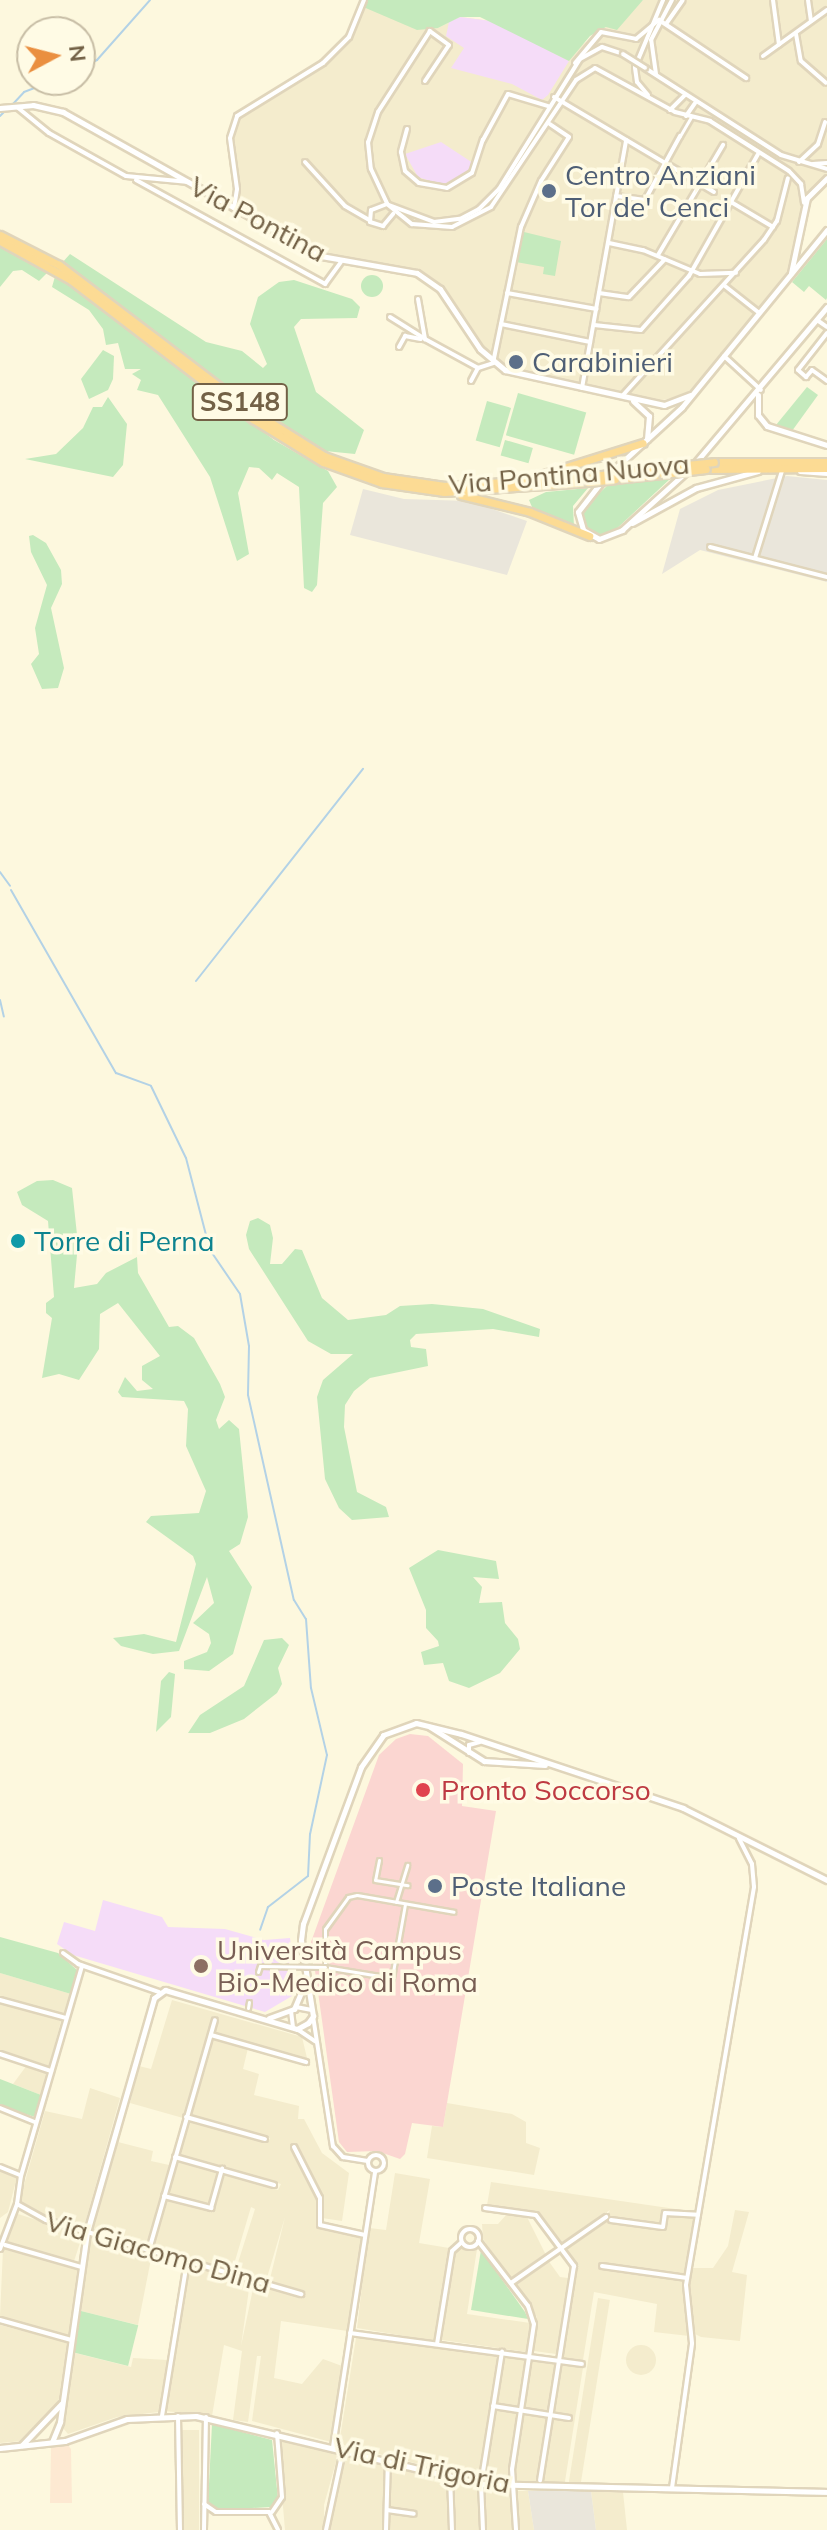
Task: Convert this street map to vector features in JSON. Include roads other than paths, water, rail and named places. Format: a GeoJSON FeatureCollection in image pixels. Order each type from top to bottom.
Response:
{"type":"FeatureCollection","features":[{"type":"Feature","properties":{"kind":"highway","name":"Via Pontina Nuova"},"geometry":{"type":"LineString","coordinates":[[0,238],[59,265],[246,407],[324,456],[406,482],[513,484],[615,479],[706,469],[827,468]]}},
{"type":"Feature","properties":{"kind":"highway","name":"Via Pontina Nuova"},"geometry":{"type":"LineString","coordinates":[[0,238],[71,280],[289,444],[382,483],[444,492],[590,479],[714,462],[827,468]]}},
{"type":"Feature","properties":{"kind":"highway"},"geometry":{"type":"LineString","coordinates":[[513,484],[643,443]]}},
{"type":"Feature","properties":{"kind":"highway"},"geometry":{"type":"LineString","coordinates":[[444,492],[508,505],[592,537]]}},
{"type":"Feature","properties":{"kind":"street"},"geometry":{"type":"LineString","coordinates":[[234,208],[237,190],[230,142],[236,118],[323,63],[350,34],[364,0]]}},
{"type":"Feature","properties":{"kind":"street"},"geometry":{"type":"LineString","coordinates":[[656,102],[635,75],[646,34],[663,0]]}},
{"type":"Feature","properties":{"kind":"street"},"geometry":{"type":"LineString","coordinates":[[395,211],[427,222],[465,217],[490,200],[573,69],[582,48],[603,31],[632,39],[646,34],[672,0]]}},
{"type":"Feature","properties":{"kind":"street"},"geometry":{"type":"LineString","coordinates":[[666,24],[683,0]]}},
{"type":"Feature","properties":{"kind":"street"},"geometry":{"type":"LineString","coordinates":[[773,0],[779,45]]}},
{"type":"Feature","properties":{"kind":"street"},"geometry":{"type":"LineString","coordinates":[[808,0],[811,22]]}},
{"type":"Feature","properties":{"kind":"street"},"geometry":{"type":"LineString","coordinates":[[763,56],[827,10]]}},
{"type":"Feature","properties":{"kind":"street"},"geometry":{"type":"LineString","coordinates":[[659,20],[746,78]]}},
{"type":"Feature","properties":{"kind":"street"},"geometry":{"type":"LineString","coordinates":[[657,76],[650,46],[659,20]]}},
{"type":"Feature","properties":{"kind":"street"},"geometry":{"type":"LineString","coordinates":[[425,81],[449,45],[430,31],[370,133],[370,164],[387,204],[423,227],[459,225],[493,206],[581,74],[601,69],[670,110],[708,120],[798,179],[803,213]]}},
{"type":"Feature","properties":{"kind":"street"},"geometry":{"type":"LineString","coordinates":[[796,34],[801,61],[826,83]]}},
{"type":"Feature","properties":{"kind":"street"},"geometry":{"type":"LineString","coordinates":[[573,69],[595,49],[623,54],[695,103],[799,162],[827,166]]}},
{"type":"Feature","properties":{"kind":"street"},"geometry":{"type":"LineString","coordinates":[[407,129],[401,149],[405,171],[419,183],[447,188],[472,173],[483,138],[508,94],[548,106]]}},
{"type":"Feature","properties":{"kind":"street"},"geometry":{"type":"LineString","coordinates":[[670,110],[685,95]]}},
{"type":"Feature","properties":{"kind":"street"},"geometry":{"type":"LineString","coordinates":[[554,97],[714,192]]}},
{"type":"Feature","properties":{"kind":"street"},"geometry":{"type":"LineString","coordinates":[[616,196],[644,201],[695,103]]}},
{"type":"Feature","properties":{"kind":"street"},"geometry":{"type":"LineString","coordinates":[[15,106],[49,133],[325,284],[341,262]]}},
{"type":"Feature","properties":{"kind":"street","name":"Via Pontina"},"geometry":{"type":"LineString","coordinates":[[2,108],[15,106],[69,115],[234,208],[341,262],[402,268],[429,280],[493,363]]}},
{"type":"Feature","properties":{"kind":"street"},"geometry":{"type":"LineString","coordinates":[[799,162],[817,145],[825,122]]}},
{"type":"Feature","properties":{"kind":"street"},"geometry":{"type":"LineString","coordinates":[[493,363],[507,293],[533,197],[569,137],[549,124]]}},
{"type":"Feature","properties":{"kind":"street"},"geometry":{"type":"LineString","coordinates":[[582,388],[626,140]]}},
{"type":"Feature","properties":{"kind":"street"},"geometry":{"type":"LineString","coordinates":[[658,255],[723,145]]}},
{"type":"Feature","properties":{"kind":"street"},"geometry":{"type":"LineString","coordinates":[[594,325],[639,332],[693,271],[758,153]]}},
{"type":"Feature","properties":{"kind":"street"},"geometry":{"type":"LineString","coordinates":[[513,161],[521,166]]}},
{"type":"Feature","properties":{"kind":"street"},"geometry":{"type":"LineString","coordinates":[[305,162],[347,209],[383,226],[395,211]]}},
{"type":"Feature","properties":{"kind":"street"},"geometry":{"type":"LineString","coordinates":[[621,397],[725,286],[773,227],[788,178]]}},
{"type":"Feature","properties":{"kind":"street"},"geometry":{"type":"LineString","coordinates":[[791,273],[803,213],[814,187],[827,178]]}},
{"type":"Feature","properties":{"kind":"street"},"geometry":{"type":"LineString","coordinates":[[136,180],[189,182]]}},
{"type":"Feature","properties":{"kind":"street"},"geometry":{"type":"LineString","coordinates":[[731,202],[773,227]]}},
{"type":"Feature","properties":{"kind":"street"},"geometry":{"type":"LineString","coordinates":[[369,220],[371,210],[387,204]]}},
{"type":"Feature","properties":{"kind":"street"},"geometry":{"type":"LineString","coordinates":[[827,230],[695,392],[580,504],[579,521],[592,537],[612,537],[691,490],[735,475],[827,468]]}},
{"type":"Feature","properties":{"kind":"street"},"geometry":{"type":"LineString","coordinates":[[609,243],[658,255],[693,271],[736,273]]}},
{"type":"Feature","properties":{"kind":"street"},"geometry":{"type":"LineString","coordinates":[[599,293],[629,297],[665,259]]}},
{"type":"Feature","properties":{"kind":"street"},"geometry":{"type":"LineString","coordinates":[[725,286],[758,312]]}},
{"type":"Feature","properties":{"kind":"street"},"geometry":{"type":"LineString","coordinates":[[507,293],[597,309]]}},
{"type":"Feature","properties":{"kind":"street"},"geometry":{"type":"LineString","coordinates":[[418,299],[425,339]]}},
{"type":"Feature","properties":{"kind":"street"},"geometry":{"type":"LineString","coordinates":[[626,527],[680,477],[760,392],[827,307]]}},
{"type":"Feature","properties":{"kind":"street"},"geometry":{"type":"LineString","coordinates":[[390,317],[478,368]]}},
{"type":"Feature","properties":{"kind":"street"},"geometry":{"type":"LineString","coordinates":[[817,320],[827,330],[798,370],[806,377],[812,370],[827,381]]}},
{"type":"Feature","properties":{"kind":"street"},"geometry":{"type":"LineString","coordinates":[[501,324],[590,342]]}},
{"type":"Feature","properties":{"kind":"street"},"geometry":{"type":"LineString","coordinates":[[399,347],[405,336],[425,339]]}},
{"type":"Feature","properties":{"kind":"street"},"geometry":{"type":"LineString","coordinates":[[724,356],[760,392],[758,415],[767,426],[827,445]]}},
{"type":"Feature","properties":{"kind":"street"},"geometry":{"type":"LineString","coordinates":[[471,381],[478,368],[493,363],[514,373],[629,399],[671,405],[695,392]]}},
{"type":"Feature","properties":{"kind":"street"},"geometry":{"type":"LineString","coordinates":[[629,399],[649,416],[643,443]]}},
{"type":"Feature","properties":{"kind":"street"},"geometry":{"type":"LineString","coordinates":[[755,558],[782,471]]}},
{"type":"Feature","properties":{"kind":"street"},"geometry":{"type":"LineString","coordinates":[[680,477],[680,490],[691,490]]}},
{"type":"Feature","properties":{"kind":"street"},"geometry":{"type":"LineString","coordinates":[[710,547],[827,577]]}},
{"type":"Feature","properties":{"kind":"street"},"geometry":{"type":"LineString","coordinates":[[425,1724],[470,1753],[501,1764],[558,1767]]}},
{"type":"Feature","properties":{"kind":"street"},"geometry":{"type":"LineString","coordinates":[[333,2447],[375,2171],[368,2161],[343,2157],[333,2147],[306,1976],[303,1924],[369,1752],[393,1729],[425,1724],[676,1805],[827,1880]]}},
{"type":"Feature","properties":{"kind":"street"},"geometry":{"type":"LineString","coordinates":[[470,1753],[469,1745],[482,1741]]}},
{"type":"Feature","properties":{"kind":"street"},"geometry":{"type":"LineString","coordinates":[[501,1748],[506,1757],[501,1764]]}},
{"type":"Feature","properties":{"kind":"street"},"geometry":{"type":"LineString","coordinates":[[672,2488],[692,2342],[687,2278],[754,1887],[752,1864],[738,1836]]}},
{"type":"Feature","properties":{"kind":"street"},"geometry":{"type":"LineString","coordinates":[[379,1860],[375,1880],[408,1885]]}},
{"type":"Feature","properties":{"kind":"street"},"geometry":{"type":"LineString","coordinates":[[396,1902],[407,1865]]}},
{"type":"Feature","properties":{"kind":"street"},"geometry":{"type":"LineString","coordinates":[[325,1967],[325,1929],[344,1898],[357,1895],[454,1912]]}},
{"type":"Feature","properties":{"kind":"street"},"geometry":{"type":"LineString","coordinates":[[258,1972],[260,1966],[325,1967],[392,1978],[405,1904]]}},
{"type":"Feature","properties":{"kind":"street"},"geometry":{"type":"LineString","coordinates":[[63,1953],[82,1966],[159,1992],[295,2028],[310,2035],[318,2047]]}},
{"type":"Feature","properties":{"kind":"street"},"geometry":{"type":"LineString","coordinates":[[0,2249],[3,2226],[17,2204],[35,2122],[82,1966]]}},
{"type":"Feature","properties":{"kind":"street"},"geometry":{"type":"LineString","coordinates":[[295,2028],[293,2009],[306,1976]]}},
{"type":"Feature","properties":{"kind":"street"},"geometry":{"type":"LineString","coordinates":[[43,2428],[50,2442],[58,2432],[87,2232],[159,1992]]}},
{"type":"Feature","properties":{"kind":"street"},"geometry":{"type":"LineString","coordinates":[[0,2000],[66,2018]]}},
{"type":"Feature","properties":{"kind":"street"},"geometry":{"type":"LineString","coordinates":[[248,2008],[249,2002]]}},
{"type":"Feature","properties":{"kind":"street"},"geometry":{"type":"LineString","coordinates":[[259,2017],[293,2009],[313,2013]]}},
{"type":"Feature","properties":{"kind":"street"},"geometry":{"type":"LineString","coordinates":[[295,2028],[313,2013]]}},
{"type":"Feature","properties":{"kind":"street"},"geometry":{"type":"LineString","coordinates":[[149,2250],[215,2020]]}},
{"type":"Feature","properties":{"kind":"street"},"geometry":{"type":"LineString","coordinates":[[211,2035],[306,2062]]}},
{"type":"Feature","properties":{"kind":"street"},"geometry":{"type":"LineString","coordinates":[[0,2054],[51,2071]]}},
{"type":"Feature","properties":{"kind":"street"},"geometry":{"type":"LineString","coordinates":[[0,2108],[35,2122]]}},
{"type":"Feature","properties":{"kind":"street"},"geometry":{"type":"LineString","coordinates":[[186,2117],[265,2139]]}},
{"type":"Feature","properties":{"kind":"street"},"geometry":{"type":"LineString","coordinates":[[294,2147],[321,2200],[321,2225],[365,2235]]}},
{"type":"Feature","properties":{"kind":"street"},"geometry":{"type":"LineString","coordinates":[[368,2161],[373,2156],[382,2158],[383,2167],[375,2171]]}},
{"type":"Feature","properties":{"kind":"street"},"geometry":{"type":"LineString","coordinates":[[175,2157],[274,2185]]}},
{"type":"Feature","properties":{"kind":"street"},"geometry":{"type":"LineString","coordinates":[[0,2167],[21,2176]]}},
{"type":"Feature","properties":{"kind":"street"},"geometry":{"type":"LineString","coordinates":[[164,2196],[211,2208],[222,2169]]}},
{"type":"Feature","properties":{"kind":"street","name":"Via Giacomo Dina"},"geometry":{"type":"LineString","coordinates":[[17,2204],[33,2215],[301,2294]]}},
{"type":"Feature","properties":{"kind":"street"},"geometry":{"type":"LineString","coordinates":[[485,2208],[536,2215],[574,2266],[540,2480]]}},
{"type":"Feature","properties":{"kind":"street"},"geometry":{"type":"LineString","coordinates":[[511,2283],[608,2219],[663,2227],[665,2213],[698,2215]]}},
{"type":"Feature","properties":{"kind":"street"},"geometry":{"type":"LineString","coordinates":[[437,2344],[452,2251],[462,2242],[462,2233],[470,2229],[478,2233],[478,2241],[511,2283],[533,2318],[512,2487],[516,2530]]}},
{"type":"Feature","properties":{"kind":"street"},"geometry":{"type":"LineString","coordinates":[[462,2242],[472,2247],[478,2241]]}},
{"type":"Feature","properties":{"kind":"street"},"geometry":{"type":"LineString","coordinates":[[5,2245],[81,2267]]}},
{"type":"Feature","properties":{"kind":"street"},"geometry":{"type":"LineString","coordinates":[[162,2416],[187,2261]]}},
{"type":"Feature","properties":{"kind":"street"},"geometry":{"type":"LineString","coordinates":[[602,2266],[687,2278]]}},
{"type":"Feature","properties":{"kind":"street"},"geometry":{"type":"LineString","coordinates":[[0,2320],[73,2340]]}},
{"type":"Feature","properties":{"kind":"street"},"geometry":{"type":"LineString","coordinates":[[350,2333],[582,2364]]}},
{"type":"Feature","properties":{"kind":"street"},"geometry":{"type":"LineString","coordinates":[[483,2530],[482,2481],[502,2352]]}},
{"type":"Feature","properties":{"kind":"street"},"geometry":{"type":"LineString","coordinates":[[21,2446],[43,2428],[63,2400]]}},
{"type":"Feature","properties":{"kind":"street"},"geometry":{"type":"LineString","coordinates":[[493,2406],[569,2418]]}},
{"type":"Feature","properties":{"kind":"street","name":"Via di Trigoria"},"geometry":{"type":"LineString","coordinates":[[0,2448],[71,2439],[119,2421],[162,2416],[206,2417],[450,2476],[512,2487],[827,2492]]}},
{"type":"Feature","properties":{"kind":"street"},"geometry":{"type":"LineString","coordinates":[[178,2416],[180,2530]]}},
{"type":"Feature","properties":{"kind":"street"},"geometry":{"type":"LineString","coordinates":[[204,2530],[206,2417]]}},
{"type":"Feature","properties":{"kind":"street"},"geometry":{"type":"LineString","coordinates":[[43,2428],[71,2439]]}},
{"type":"Feature","properties":{"kind":"street"},"geometry":{"type":"LineString","coordinates":[[204,2503],[216,2512],[269,2512],[282,2497],[277,2433]]}},
{"type":"Feature","properties":{"kind":"street"},"geometry":{"type":"LineString","coordinates":[[326,2530],[343,2449]]}},
{"type":"Feature","properties":{"kind":"street"},"geometry":{"type":"LineString","coordinates":[[386,2530],[388,2460]]}},
{"type":"Feature","properties":{"kind":"street"},"geometry":{"type":"LineString","coordinates":[[450,2476],[452,2530]]}},
{"type":"Feature","properties":{"kind":"street"},"geometry":{"type":"LineString","coordinates":[[387,2510],[414,2514]]}},
{"type":"Feature","properties":{"kind":"street"},"geometry":{"type":"LineString","coordinates":[[204,2522],[216,2512]]}},
{"type":"Feature","properties":{"kind":"street"},"geometry":{"type":"LineString","coordinates":[[269,2512],[278,2530]]}},
{"type":"Feature","properties":{"kind":"waterway"},"geometry":{"type":"LineString","coordinates":[[96,60],[150,0]]}},
{"type":"Feature","properties":{"kind":"waterway"},"geometry":{"type":"LineString","coordinates":[[13,104],[20,96]]}},
{"type":"Feature","properties":{"kind":"waterway"},"geometry":{"type":"LineString","coordinates":[[0,116],[8,108]]}},
{"type":"Feature","properties":{"kind":"waterway"},"geometry":{"type":"LineString","coordinates":[[196,981],[363,769]]}},
{"type":"Feature","properties":{"kind":"waterway"},"geometry":{"type":"LineString","coordinates":[[0,872],[10,886]]}},
{"type":"Feature","properties":{"kind":"waterway"},"geometry":{"type":"LineString","coordinates":[[11,890],[116,1073],[151,1086],[186,1158],[210,1250],[240,1294],[249,1346],[248,1395],[294,1600],[306,1619],[311,1688],[327,1755],[310,1834],[308,1876],[268,1907],[260,1930]]}},
{"type":"Feature","properties":{"kind":"waterway"},"geometry":{"type":"LineString","coordinates":[[0,1000],[4,1017]]}},
{"type":"Feature","properties":{"kind":"place","name":"Centro Anziani Tor de' Cenci"},"geometry":{"type":"Point","coordinates":[549,191]}},
{"type":"Feature","properties":{"kind":"place","name":"Carabinieri"},"geometry":{"type":"Point","coordinates":[516,362]}},
{"type":"Feature","properties":{"kind":"place","name":"Torre di Perna"},"geometry":{"type":"Point","coordinates":[18,1241]}},
{"type":"Feature","properties":{"kind":"place","name":"Pronto Soccorso"},"geometry":{"type":"Point","coordinates":[423,1790]}},
{"type":"Feature","properties":{"kind":"place","name":"Poste Italiane"},"geometry":{"type":"Point","coordinates":[435,1886]}},
{"type":"Feature","properties":{"kind":"place","name":"Università Campus Bio-Medico di Roma"},"geometry":{"type":"Point","coordinates":[201,1966]}}]}
